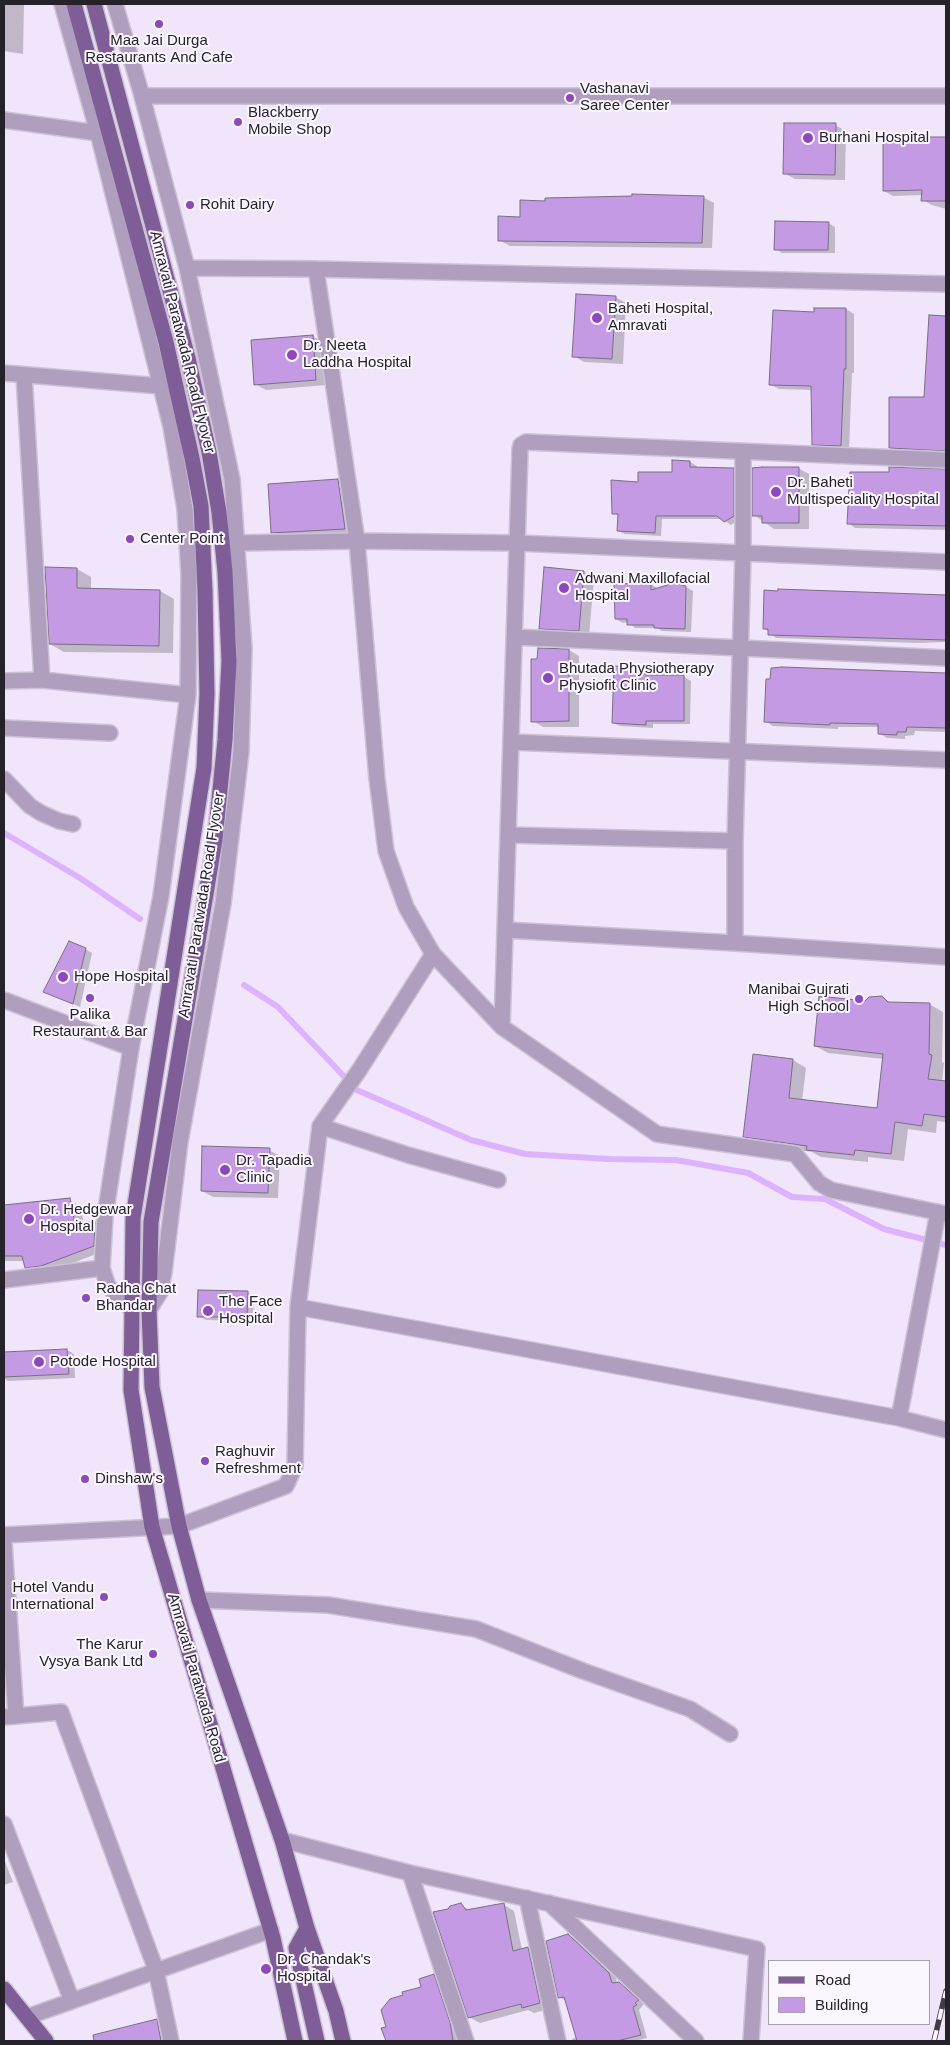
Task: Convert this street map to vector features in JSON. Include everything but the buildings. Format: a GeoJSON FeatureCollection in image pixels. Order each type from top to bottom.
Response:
{"type":"FeatureCollection","features":[{"type":"Feature","properties":{"kind":"main road","name":"Amravati Paratwada Road Flyover"},"geometry":{"type":"LineString","coordinates":[[74,4],[166,342],[201,506],[207,694],[204,768],[133,1218],[131,1309]]}},
{"type":"Feature","properties":{"kind":"main road","name":"Amravati Paratwada Road Flyover"},"geometry":{"type":"LineString","coordinates":[[94,4],[188,358],[210,452],[225,572],[228,661],[224,740],[215,840],[151,1222],[149,1310]]}},
{"type":"Feature","properties":{"kind":"main road","name":"Amravati Paratwada Road"},"geometry":{"type":"LineString","coordinates":[[131,1309],[131,1390],[152,1527],[272,1934],[295,2041]]}},
{"type":"Feature","properties":{"kind":"main road","name":"Amravati Paratwada Road"},"geometry":{"type":"LineString","coordinates":[[149,1310],[152,1388],[179,1526],[199,1600],[282,1840],[307,1928],[336,2011],[343,2041]]}},
{"type":"Feature","properties":{"kind":"main road"},"geometry":{"type":"LineString","coordinates":[[307,1928],[296,1948],[318,2041]]}},
{"type":"Feature","properties":{"kind":"main road"},"geometry":{"type":"LineString","coordinates":[[272,1934],[296,1948]]}},
{"type":"Feature","properties":{"kind":"main road"},"geometry":{"type":"LineString","coordinates":[[4,1992],[46,2041]]}},
{"type":"Feature","properties":{"kind":"street"},"geometry":{"type":"LineString","coordinates":[[62,4],[98,133],[171,427],[185,509],[190,574],[188,695],[161,896],[131,1048],[105,1216],[102,1268],[108,1286],[131,1309]]}},
{"type":"Feature","properties":{"kind":"street"},"geometry":{"type":"LineString","coordinates":[[115,4],[142,96],[188,268],[232,479],[244,648],[240,752],[223,904],[180,1142],[164,1272],[160,1292],[149,1310]]}},
{"type":"Feature","properties":{"kind":"street"},"geometry":{"type":"LineString","coordinates":[[142,96],[946,96]]}},
{"type":"Feature","properties":{"kind":"street"},"geometry":{"type":"LineString","coordinates":[[4,120],[98,133]]}},
{"type":"Feature","properties":{"kind":"street"},"geometry":{"type":"LineString","coordinates":[[188,268],[316,269],[946,284]]}},
{"type":"Feature","properties":{"kind":"street"},"geometry":{"type":"LineString","coordinates":[[316,269],[357,541],[377,778],[386,851],[406,907],[433,954],[502,1027],[657,1134],[795,1154],[819,1183],[831,1190],[940,1215],[925,1276],[900,1418]]}},
{"type":"Feature","properties":{"kind":"street"},"geometry":{"type":"LineString","coordinates":[[4,373],[160,386]]}},
{"type":"Feature","properties":{"kind":"street"},"geometry":{"type":"LineString","coordinates":[[24,375],[42,680]]}},
{"type":"Feature","properties":{"kind":"street"},"geometry":{"type":"LineString","coordinates":[[502,1027],[521,444],[526,442],[946,460]]}},
{"type":"Feature","properties":{"kind":"street"},"geometry":{"type":"LineString","coordinates":[[735,943],[735,841],[743,553],[743,452]]}},
{"type":"Feature","properties":{"kind":"street"},"geometry":{"type":"LineString","coordinates":[[237,543],[357,541],[517,543],[946,562]]}},
{"type":"Feature","properties":{"kind":"street"},"geometry":{"type":"LineString","coordinates":[[514,637],[946,658]]}},
{"type":"Feature","properties":{"kind":"street"},"geometry":{"type":"LineString","coordinates":[[4,681],[42,680],[188,695]]}},
{"type":"Feature","properties":{"kind":"street"},"geometry":{"type":"LineString","coordinates":[[4,728],[110,733]]}},
{"type":"Feature","properties":{"kind":"street"},"geometry":{"type":"LineString","coordinates":[[511,742],[946,760]]}},
{"type":"Feature","properties":{"kind":"street"},"geometry":{"type":"LineString","coordinates":[[4,779],[30,806],[59,821],[73,824]]}},
{"type":"Feature","properties":{"kind":"street"},"geometry":{"type":"LineString","coordinates":[[508,835],[735,841]]}},
{"type":"Feature","properties":{"kind":"street"},"geometry":{"type":"LineString","coordinates":[[505,930],[946,957]]}},
{"type":"Feature","properties":{"kind":"street"},"geometry":{"type":"LineString","coordinates":[[4,1535],[179,1526],[286,1486],[295,1466],[298,1307],[322,1122],[360,1069],[433,954]]}},
{"type":"Feature","properties":{"kind":"street"},"geometry":{"type":"LineString","coordinates":[[4,1000],[131,1048]]}},
{"type":"Feature","properties":{"kind":"street"},"geometry":{"type":"LineString","coordinates":[[322,1122],[408,1155],[498,1180]]}},
{"type":"Feature","properties":{"kind":"street"},"geometry":{"type":"LineString","coordinates":[[4,1280],[102,1268]]}},
{"type":"Feature","properties":{"kind":"street"},"geometry":{"type":"LineString","coordinates":[[298,1307],[900,1418],[946,1430]]}},
{"type":"Feature","properties":{"kind":"street"},"geometry":{"type":"LineString","coordinates":[[4,1543],[10,1716],[61,1712],[156,1970],[171,2041]]}},
{"type":"Feature","properties":{"kind":"street"},"geometry":{"type":"LineString","coordinates":[[199,1600],[328,1604],[476,1629],[583,1671],[690,1709],[730,1734]]}},
{"type":"Feature","properties":{"kind":"street"},"geometry":{"type":"LineString","coordinates":[[4,1824],[72,2001]]}},
{"type":"Feature","properties":{"kind":"street"},"geometry":{"type":"LineString","coordinates":[[282,1840],[410,1873],[757,1949],[751,2041]]}},
{"type":"Feature","properties":{"kind":"street"},"geometry":{"type":"LineString","coordinates":[[410,1873],[466,2041]]}},
{"type":"Feature","properties":{"kind":"street"},"geometry":{"type":"LineString","coordinates":[[527,1898],[558,2041]]}},
{"type":"Feature","properties":{"kind":"street"},"geometry":{"type":"LineString","coordinates":[[548,1902],[696,2041]]}},
{"type":"Feature","properties":{"kind":"street"},"geometry":{"type":"LineString","coordinates":[[27,2017],[156,1970],[272,1934]]}},
{"type":"Feature","properties":{"kind":"waterway"},"geometry":{"type":"LineString","coordinates":[[4,833],[80,878],[140,919]]}},
{"type":"Feature","properties":{"kind":"waterway"},"geometry":{"type":"LineString","coordinates":[[244,985],[278,1007],[357,1090],[471,1140],[525,1154],[609,1159],[676,1160],[748,1173],[792,1197],[825,1199],[884,1229],[946,1245]]}},
{"type":"Feature","properties":{"kind":"railway"},"geometry":{"type":"LineString","coordinates":[[934,2041],[946,1991]]}},
{"type":"Feature","properties":{"kind":"place","name":"Maa Jai Durga Restaurants And Cafe"},"geometry":{"type":"Point","coordinates":[159,24]}},
{"type":"Feature","properties":{"kind":"place","name":"Vashanavi Saree Center"},"geometry":{"type":"Point","coordinates":[570,98]}},
{"type":"Feature","properties":{"kind":"place","name":"Blackberry Mobile Shop"},"geometry":{"type":"Point","coordinates":[238,122]}},
{"type":"Feature","properties":{"kind":"place","name":"Burhani Hospital"},"geometry":{"type":"Point","coordinates":[808,138]}},
{"type":"Feature","properties":{"kind":"place","name":"Rohit Dairy"},"geometry":{"type":"Point","coordinates":[190,205]}},
{"type":"Feature","properties":{"kind":"place","name":"Baheti Hospital, Amravati"},"geometry":{"type":"Point","coordinates":[597,318]}},
{"type":"Feature","properties":{"kind":"place","name":"Dr. Neeta Laddha Hospital"},"geometry":{"type":"Point","coordinates":[292,355]}},
{"type":"Feature","properties":{"kind":"place","name":"Dr. Baheti Multispeciality Hospital"},"geometry":{"type":"Point","coordinates":[776,492]}},
{"type":"Feature","properties":{"kind":"place","name":"Center Point"},"geometry":{"type":"Point","coordinates":[130,539]}},
{"type":"Feature","properties":{"kind":"place","name":"Adwani Maxillofacial Hospital"},"geometry":{"type":"Point","coordinates":[564,588]}},
{"type":"Feature","properties":{"kind":"place","name":"Bhutada Physiotherapy Physiofit Clinic"},"geometry":{"type":"Point","coordinates":[548,678]}},
{"type":"Feature","properties":{"kind":"place","name":"Hope Hospital"},"geometry":{"type":"Point","coordinates":[63,977]}},
{"type":"Feature","properties":{"kind":"place","name":"Palika Restaurant & Bar"},"geometry":{"type":"Point","coordinates":[90,998]}},
{"type":"Feature","properties":{"kind":"place","name":"Manibai Gujrati High School"},"geometry":{"type":"Point","coordinates":[859,999]}},
{"type":"Feature","properties":{"kind":"place","name":"Dr. Tapadia Clinic"},"geometry":{"type":"Point","coordinates":[225,1170]}},
{"type":"Feature","properties":{"kind":"place","name":"Dr. Hedgewar Hospital"},"geometry":{"type":"Point","coordinates":[29,1219]}},
{"type":"Feature","properties":{"kind":"place","name":"Radha Chat Bhandar"},"geometry":{"type":"Point","coordinates":[86,1298]}},
{"type":"Feature","properties":{"kind":"place","name":"The Face Hospital"},"geometry":{"type":"Point","coordinates":[208,1311]}},
{"type":"Feature","properties":{"kind":"place","name":"Potode Hospital"},"geometry":{"type":"Point","coordinates":[39,1362]}},
{"type":"Feature","properties":{"kind":"place","name":"Raghuvir Refreshment"},"geometry":{"type":"Point","coordinates":[205,1461]}},
{"type":"Feature","properties":{"kind":"place","name":"Dinshaw's"},"geometry":{"type":"Point","coordinates":[85,1479]}},
{"type":"Feature","properties":{"kind":"place","name":"Hotel Vandu International"},"geometry":{"type":"Point","coordinates":[104,1597]}},
{"type":"Feature","properties":{"kind":"place","name":"The Karur Vysya Bank Ltd"},"geometry":{"type":"Point","coordinates":[153,1654]}},
{"type":"Feature","properties":{"kind":"place","name":"Dr. Chandak's Hospital"},"geometry":{"type":"Point","coordinates":[266,1969]}}]}
